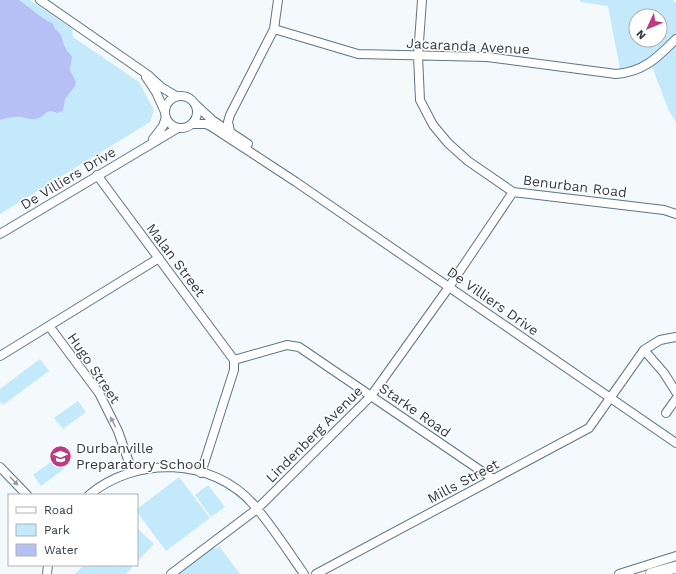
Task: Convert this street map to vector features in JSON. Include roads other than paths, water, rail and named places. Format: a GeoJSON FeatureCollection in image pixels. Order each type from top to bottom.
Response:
{"type":"FeatureCollection","features":[{"type":"Feature","properties":{"kind":"main road"},"geometry":{"type":"LineString","coordinates":[[650,574],[676,567]]}},
{"type":"Feature","properties":{"kind":"street"},"geometry":{"type":"LineString","coordinates":[[40,0],[140,69],[161,87],[176,96]]}},
{"type":"Feature","properties":{"kind":"street"},"geometry":{"type":"LineString","coordinates":[[230,131],[228,122],[230,115],[274,29],[278,0]]}},
{"type":"Feature","properties":{"kind":"street"},"geometry":{"type":"LineString","coordinates":[[422,0],[418,56],[419,97],[424,111],[448,143],[468,161],[513,192]]}},
{"type":"Feature","properties":{"kind":"street","name":"Jacaranda Avenue"},"geometry":{"type":"LineString","coordinates":[[274,29],[352,53],[507,59],[609,73],[623,73],[637,70],[650,64],[676,39]]}},
{"type":"Feature","properties":{"kind":"street"},"geometry":{"type":"LineString","coordinates":[[140,69],[156,92],[165,114],[169,122],[178,128],[192,124],[197,115],[196,105],[190,98],[180,95],[176,96],[168,102],[165,114]]}},
{"type":"Feature","properties":{"kind":"street","name":"De Villiers Drive"},"geometry":{"type":"LineString","coordinates":[[196,105],[212,120],[230,131],[296,182]]}},
{"type":"Feature","properties":{"kind":"street","name":"De Villiers Drive"},"geometry":{"type":"LineString","coordinates":[[148,144],[158,134],[165,114]]}},
{"type":"Feature","properties":{"kind":"street"},"geometry":{"type":"LineString","coordinates":[[212,120],[230,115]]}},
{"type":"Feature","properties":{"kind":"street","name":"De Villiers Drive"},"geometry":{"type":"LineString","coordinates":[[192,124],[206,124],[212,127],[296,182],[676,443]]}},
{"type":"Feature","properties":{"kind":"street","name":"De Villiers Drive"},"geometry":{"type":"LineString","coordinates":[[0,234],[148,144],[178,128]]}},
{"type":"Feature","properties":{"kind":"street","name":"Malan Street"},"geometry":{"type":"LineString","coordinates":[[97,175],[234,360]]}},
{"type":"Feature","properties":{"kind":"street","name":"Benurban Road"},"geometry":{"type":"LineString","coordinates":[[449,287],[513,192],[664,210],[676,214]]}},
{"type":"Feature","properties":{"kind":"street"},"geometry":{"type":"LineString","coordinates":[[0,356],[159,258]]}},
{"type":"Feature","properties":{"kind":"street","name":"Lindenberg Avenue"},"geometry":{"type":"LineString","coordinates":[[171,574],[257,510],[371,396],[449,287]]}},
{"type":"Feature","properties":{"kind":"street","name":"Hugo Street"},"geometry":{"type":"LineString","coordinates":[[49,326],[99,393],[118,431],[132,471]]}},
{"type":"Feature","properties":{"kind":"street"},"geometry":{"type":"LineString","coordinates":[[676,337],[660,340],[644,350],[664,373],[676,392]]}},
{"type":"Feature","properties":{"kind":"street","name":"Starke Road"},"geometry":{"type":"LineString","coordinates":[[234,360],[284,346],[294,346],[302,349],[493,480]]}},
{"type":"Feature","properties":{"kind":"street","name":"Mills Street"},"geometry":{"type":"LineString","coordinates":[[316,574],[589,428],[644,350]]}},
{"type":"Feature","properties":{"kind":"street"},"geometry":{"type":"LineString","coordinates":[[201,473],[234,370],[234,360]]}},
{"type":"Feature","properties":{"kind":"street"},"geometry":{"type":"LineString","coordinates":[[666,413],[676,399]]}},
{"type":"Feature","properties":{"kind":"street"},"geometry":{"type":"LineString","coordinates":[[0,467],[26,494]]}},
{"type":"Feature","properties":{"kind":"street"},"geometry":{"type":"LineString","coordinates":[[90,494],[108,482],[132,471],[172,467],[201,473],[230,486],[246,498],[257,510],[304,574]]}},
{"type":"Feature","properties":{"kind":"street"},"geometry":{"type":"LineString","coordinates":[[619,574],[676,556]]}},
{"type":"Feature","properties":{"kind":"water"},"geometry":{"type":"Polygon","coordinates":[[[0,0],[19,0],[53,24],[55,29],[60,34],[66,50],[72,57],[70,70],[76,82],[75,86],[65,99],[63,111],[57,113],[50,111],[39,118],[33,119],[17,117],[0,120],[0,0]]]}},
{"type":"Feature","properties":{"kind":"place","name":"Durbanville Preparatory School"},"geometry":{"type":"Point","coordinates":[60,456]}}]}
